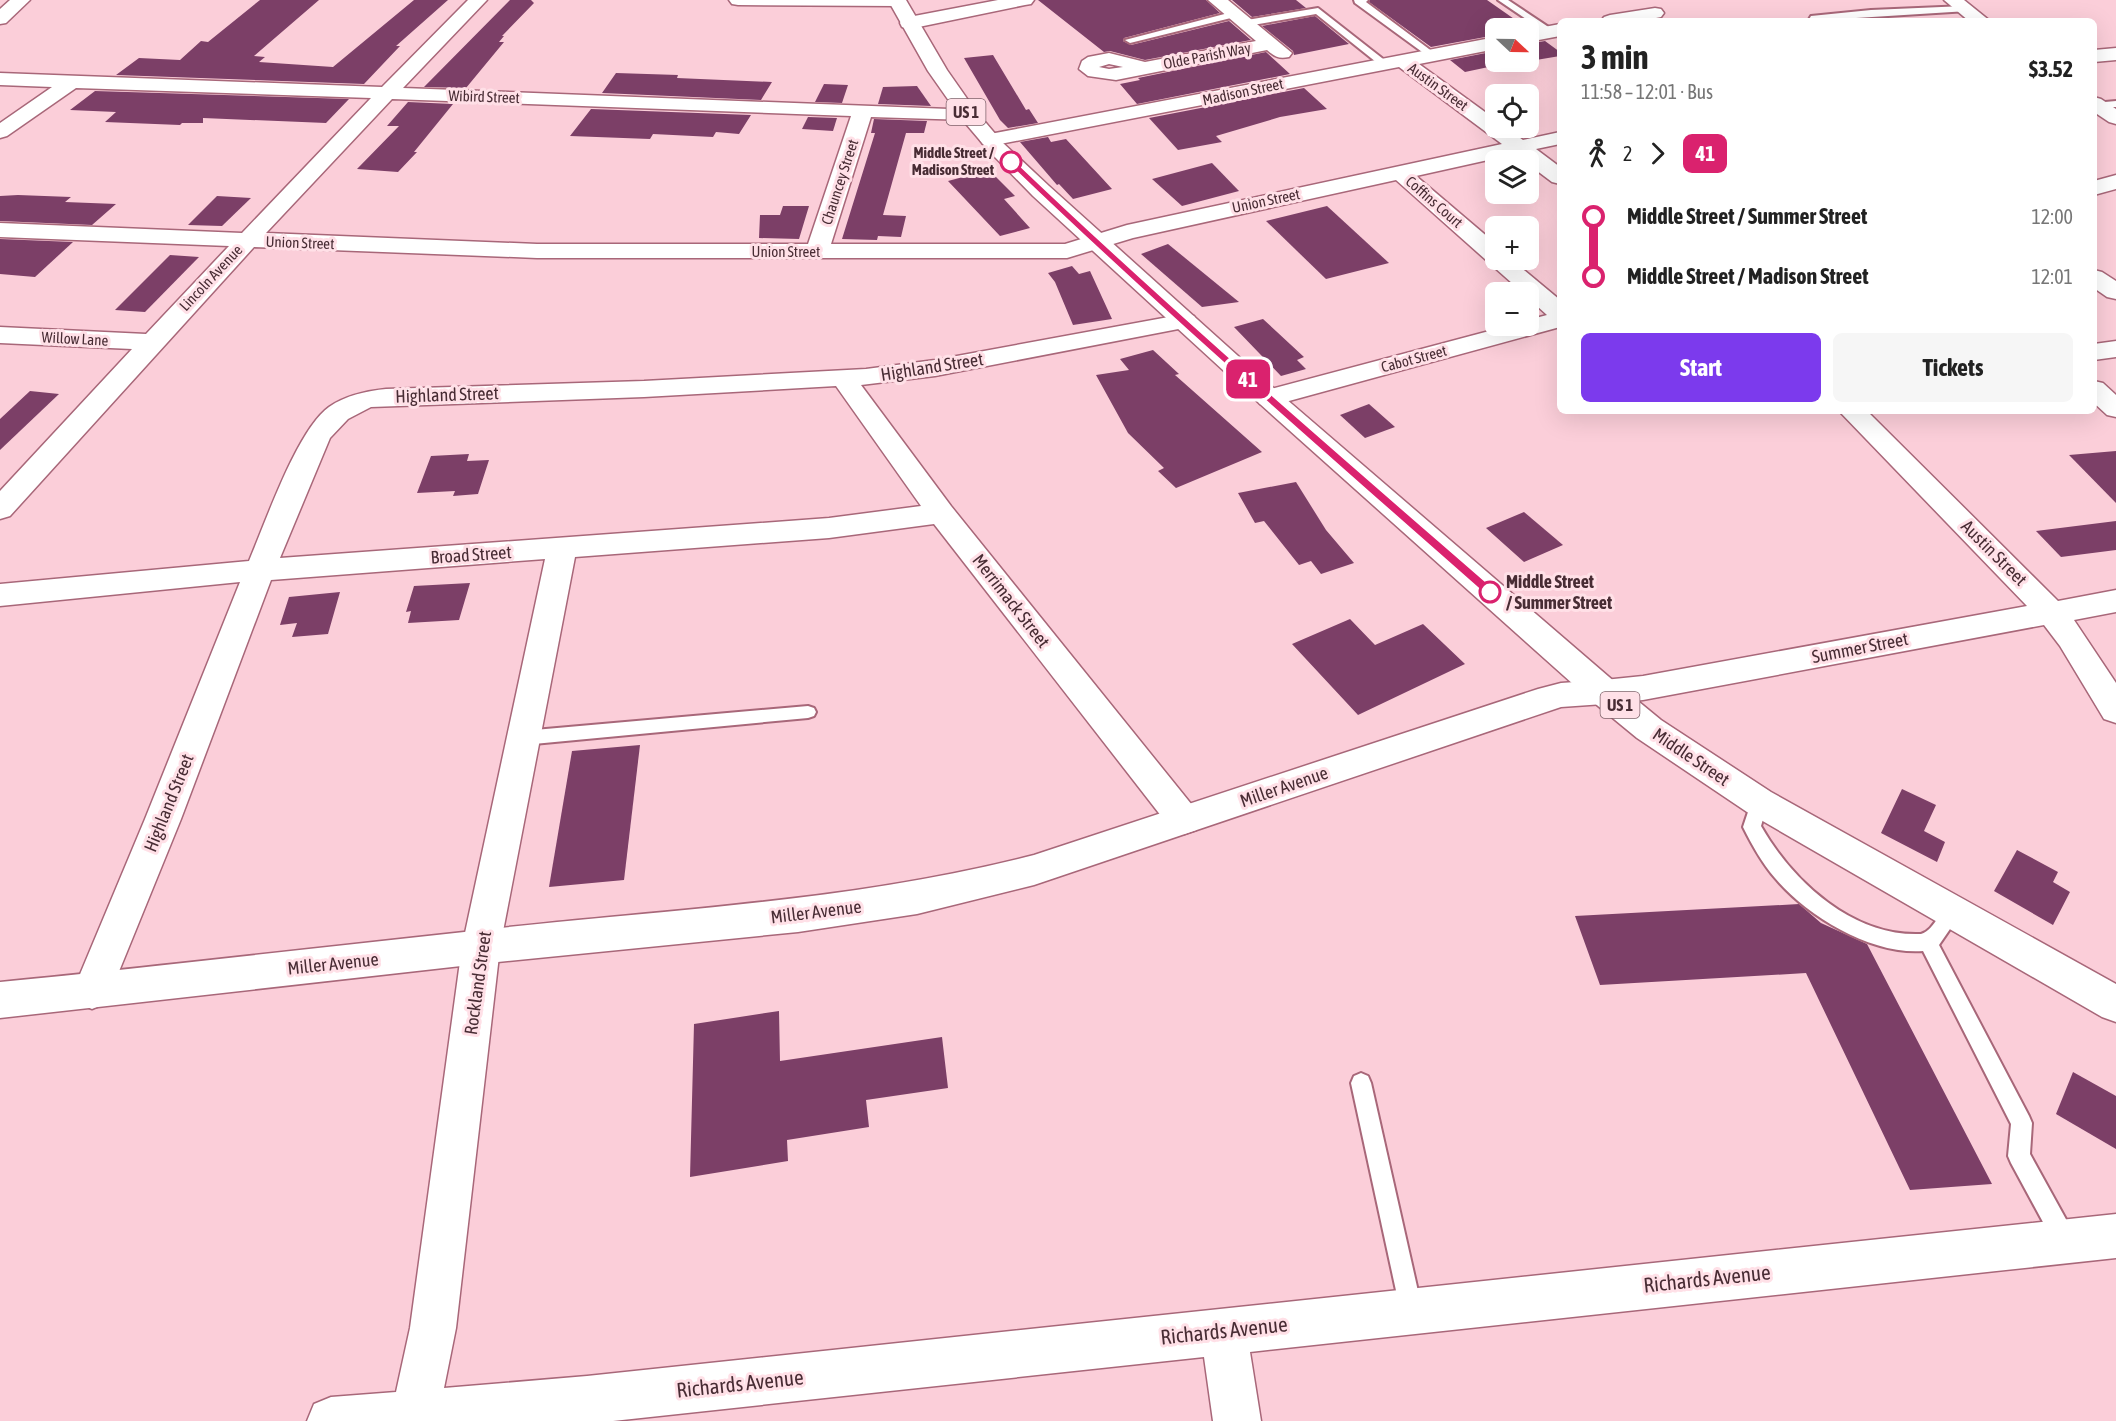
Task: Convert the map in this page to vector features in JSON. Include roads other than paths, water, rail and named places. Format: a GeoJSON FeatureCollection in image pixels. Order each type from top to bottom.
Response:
{"type":"FeatureCollection","features":[{"type":"Feature","properties":{"kind":"street"},"geometry":{"type":"LineString","coordinates":[[0,19],[21,0]]}},
{"type":"Feature","properties":{"kind":"street","name":"Lincoln Avenue"},"geometry":{"type":"LineString","coordinates":[[0,509],[150,342],[385,94],[478,0]]}},
{"type":"Feature","properties":{"kind":"street"},"geometry":{"type":"LineString","coordinates":[[738,0],[897,0]]}},
{"type":"Feature","properties":{"kind":"street","name":"Middle Street"},"geometry":{"type":"LineString","coordinates":[[897,0],[909,23],[968,114],[990,140],[1095,242],[1604,692],[1658,735],[1759,802],[2116,1004]]}},
{"type":"Feature","properties":{"kind":"street"},"geometry":{"type":"LineString","coordinates":[[909,23],[1025,0]]}},
{"type":"Feature","properties":{"kind":"street"},"geometry":{"type":"LineString","coordinates":[[1217,0],[1311,78]]}},
{"type":"Feature","properties":{"kind":"street"},"geometry":{"type":"LineString","coordinates":[[1632,0],[1662,17]]}},
{"type":"Feature","properties":{"kind":"street"},"geometry":{"type":"LineString","coordinates":[[1959,5],[1977,18]]}},
{"type":"Feature","properties":{"kind":"street"},"geometry":{"type":"LineString","coordinates":[[1539,34],[1555,31]]}},
{"type":"Feature","properties":{"kind":"street","name":"Olde Parish Way"},"geometry":{"type":"LineString","coordinates":[[1143,68],[1271,44]]}},
{"type":"Feature","properties":{"kind":"street","name":"Madison Street"},"geometry":{"type":"LineString","coordinates":[[990,140],[1485,45]]}},
{"type":"Feature","properties":{"kind":"street"},"geometry":{"type":"LineString","coordinates":[[2097,56],[2116,54]]}},
{"type":"Feature","properties":{"kind":"street","name":"Austin Street"},"geometry":{"type":"LineString","coordinates":[[1394,63],[1520,146],[1557,175]]}},
{"type":"Feature","properties":{"kind":"street","name":"Wibird Street"},"geometry":{"type":"LineString","coordinates":[[0,79],[968,114]]}},
{"type":"Feature","properties":{"kind":"street"},"geometry":{"type":"LineString","coordinates":[[0,132],[73,81]]}},
{"type":"Feature","properties":{"kind":"street"},"geometry":{"type":"LineString","coordinates":[[2102,104],[2116,118]]}},
{"type":"Feature","properties":{"kind":"street","name":"Chauncey Street"},"geometry":{"type":"LineString","coordinates":[[817,252],[862,111]]}},
{"type":"Feature","properties":{"kind":"street","name":"Union Street"},"geometry":{"type":"LineString","coordinates":[[0,230],[537,251],[1067,251],[1127,232],[1557,139]]}},
{"type":"Feature","properties":{"kind":"street","name":"Coffins Court"},"geometry":{"type":"LineString","coordinates":[[1399,172],[1485,246]]}},
{"type":"Feature","properties":{"kind":"street"},"geometry":{"type":"LineString","coordinates":[[2097,187],[2116,182]]}},
{"type":"Feature","properties":{"kind":"street"},"geometry":{"type":"LineString","coordinates":[[1511,270],[1557,310]]}},
{"type":"Feature","properties":{"kind":"street"},"geometry":{"type":"LineString","coordinates":[[2097,279],[2116,292]]}},
{"type":"Feature","properties":{"kind":"street","name":"Highland Street"},"geometry":{"type":"LineString","coordinates":[[92,991],[164,819],[260,570],[317,436],[339,411],[361,401],[386,397],[645,389],[843,378],[935,368],[1185,321]]}},
{"type":"Feature","properties":{"kind":"street","name":"Cabot Street"},"geometry":{"type":"LineString","coordinates":[[1269,398],[1557,321]]}},
{"type":"Feature","properties":{"kind":"street","name":"Willow Lane"},"geometry":{"type":"LineString","coordinates":[[0,335],[150,342]]}},
{"type":"Feature","properties":{"kind":"street"},"geometry":{"type":"LineString","coordinates":[[2097,352],[2116,349]]}},
{"type":"Feature","properties":{"kind":"street","name":"Merrimack Street"},"geometry":{"type":"LineString","coordinates":[[843,378],[941,513],[1184,820]]}},
{"type":"Feature","properties":{"kind":"street"},"geometry":{"type":"LineString","coordinates":[[2097,393],[2116,409]]}},
{"type":"Feature","properties":{"kind":"street","name":"Austin Street"},"geometry":{"type":"LineString","coordinates":[[1855,414],[2051,612],[2071,638],[2116,710]]}},
{"type":"Feature","properties":{"kind":"street","name":"Broad Street"},"geometry":{"type":"LineString","coordinates":[[0,595],[260,570],[829,528],[941,513]]}},
{"type":"Feature","properties":{"kind":"street","name":"Rockland Street"},"geometry":{"type":"LineString","coordinates":[[414,1417],[433,1328],[481,946],[561,549]]}},
{"type":"Feature","properties":{"kind":"street","name":"Summer Street"},"geometry":{"type":"LineString","coordinates":[[1604,692],[1643,688],[2116,601]]}},
{"type":"Feature","properties":{"kind":"street","name":"Miller Avenue"},"geometry":{"type":"LineString","coordinates":[[0,1000],[481,946],[826,912],[939,894],[1034,870],[1538,702],[1561,696],[1604,692]]}},
{"type":"Feature","properties":{"kind":"street","name":"Richards Avenue"},"geometry":{"type":"LineString","coordinates":[[330,1421],[414,1417],[587,1400],[2116,1236]]}},
{"type":"Feature","properties":{"kind":"street"},"geometry":{"type":"LineString","coordinates":[[1224,1332],[1237,1421]]}},
{"type":"Feature","properties":{"kind":"lane"},"geometry":{"type":"LineString","coordinates":[[1364,0],[1358,1],[1432,55]]}},
{"type":"Feature","properties":{"kind":"lane"},"geometry":{"type":"LineString","coordinates":[[1502,0],[1555,31]]}},
{"type":"Feature","properties":{"kind":"lane"},"geometry":{"type":"LineString","coordinates":[[1814,18],[1852,18],[1959,5]]}},
{"type":"Feature","properties":{"kind":"lane"},"geometry":{"type":"LineString","coordinates":[[1130,40],[1241,19],[1318,11],[1394,63]]}},
{"type":"Feature","properties":{"kind":"lane"},"geometry":{"type":"LineString","coordinates":[[523,738],[808,712]]}},
{"type":"Feature","properties":{"kind":"lane"},"geometry":{"type":"LineString","coordinates":[[1759,802],[1752,827],[1772,861],[1827,912],[1855,929],[1886,939],[1912,943],[1928,942],[1952,913]]}},
{"type":"Feature","properties":{"kind":"lane"},"geometry":{"type":"LineString","coordinates":[[1928,942],[2022,1123],[2019,1156],[2066,1242]]}},
{"type":"Feature","properties":{"kind":"lane"},"geometry":{"type":"LineString","coordinates":[[1361,1083],[1412,1310]]}},
{"type":"Feature","properties":{"kind":"place","name":"Middle Street / Madison Street"},"geometry":{"type":"Point","coordinates":[1011,162]}},
{"type":"Feature","properties":{"kind":"place","name":"Middle Street / Summer Street"},"geometry":{"type":"Point","coordinates":[1490,592]}}]}
